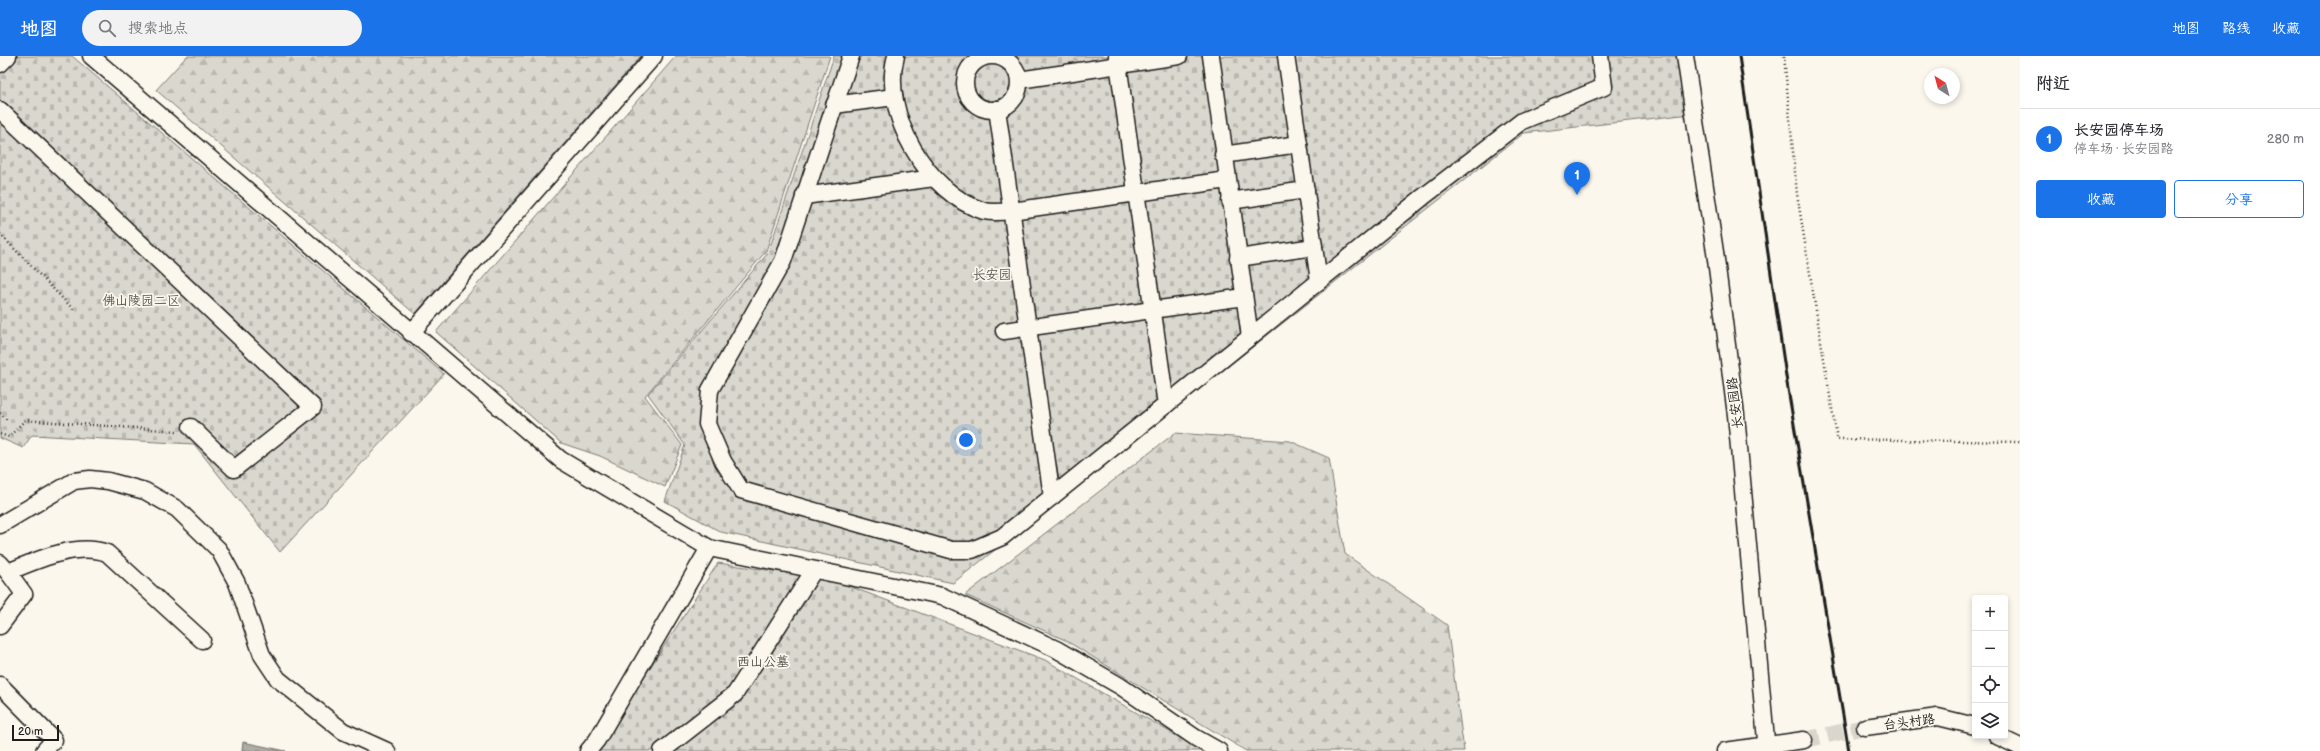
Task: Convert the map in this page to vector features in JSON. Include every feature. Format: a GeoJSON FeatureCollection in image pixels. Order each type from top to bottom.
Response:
{"type":"FeatureCollection","features":[{"type":"Feature","properties":{"kind":"street"},"geometry":{"type":"LineString","coordinates":[[0,64],[8,56]]}},
{"type":"Feature","properties":{"kind":"street"},"geometry":{"type":"LineString","coordinates":[[91,56],[411,333],[561,460],[709,548],[942,596],[1056,649],[1120,686],[1196,738],[1220,751]]}},
{"type":"Feature","properties":{"kind":"street"},"geometry":{"type":"LineString","coordinates":[[411,333],[654,56]]}},
{"type":"Feature","properties":{"kind":"street"},"geometry":{"type":"LineString","coordinates":[[851,56],[783,261],[710,390],[708,424],[723,461],[741,490],[951,550],[972,550],[1002,537],[1319,281],[1522,121],[1604,87],[1600,56]]}},
{"type":"Feature","properties":{"kind":"street"},"geometry":{"type":"LineString","coordinates":[[896,56],[893,86],[896,110],[906,136],[918,158],[934,178],[954,194],[984,211],[1011,211],[1227,180]]}},
{"type":"Feature","properties":{"kind":"street"},"geometry":{"type":"LineString","coordinates":[[990,56],[1004,59],[1011,64],[1019,80],[1015,97],[1010,104],[997,109],[985,109],[977,105],[970,99],[965,83],[971,66],[978,60],[990,56]]}},
{"type":"Feature","properties":{"kind":"street"},"geometry":{"type":"LineString","coordinates":[[1019,80],[1117,61],[1179,56]]}},
{"type":"Feature","properties":{"kind":"street"},"geometry":{"type":"LineString","coordinates":[[1211,56],[1223,155],[1250,337]]}},
{"type":"Feature","properties":{"kind":"street"},"geometry":{"type":"LineString","coordinates":[[1286,56],[1319,281]]}},
{"type":"Feature","properties":{"kind":"street","name":"长安园路"},"geometry":{"type":"LineString","coordinates":[[1685,56],[1715,252],[1735,408],[1767,748]]}},
{"type":"Feature","properties":{"kind":"street"},"geometry":{"type":"LineString","coordinates":[[1117,61],[1166,404]]}},
{"type":"Feature","properties":{"kind":"street"},"geometry":{"type":"LineString","coordinates":[[834,105],[894,97]]}},
{"type":"Feature","properties":{"kind":"street"},"geometry":{"type":"LineString","coordinates":[[997,109],[1052,497]]}},
{"type":"Feature","properties":{"kind":"street"},"geometry":{"type":"LineString","coordinates":[[0,110],[313,407],[234,469],[193,429]]}},
{"type":"Feature","properties":{"kind":"street"},"geometry":{"type":"LineString","coordinates":[[1223,155],[1299,144]]}},
{"type":"Feature","properties":{"kind":"street"},"geometry":{"type":"LineString","coordinates":[[804,196],[934,178]]}},
{"type":"Feature","properties":{"kind":"street"},"geometry":{"type":"LineString","coordinates":[[1230,201],[1306,190]]}},
{"type":"Feature","properties":{"kind":"street"},"geometry":{"type":"LineString","coordinates":[[1238,258],[1314,247]]}},
{"type":"Feature","properties":{"kind":"street"},"geometry":{"type":"LineString","coordinates":[[1004,331],[1244,297]]}},
{"type":"Feature","properties":{"kind":"street"},"geometry":{"type":"LineString","coordinates":[[0,525],[74,481],[90,479],[108,481],[145,491],[177,509],[219,550],[237,583],[262,655],[278,679],[343,731],[387,751]]}},
{"type":"Feature","properties":{"kind":"street"},"geometry":{"type":"LineString","coordinates":[[588,751],[597,740],[709,548]]}},
{"type":"Feature","properties":{"kind":"street"},"geometry":{"type":"LineString","coordinates":[[0,626],[24,594],[4,567],[50,555],[96,549],[107,553],[202,640]]}},
{"type":"Feature","properties":{"kind":"street"},"geometry":{"type":"LineString","coordinates":[[662,751],[735,694],[814,570]]}},
{"type":"Feature","properties":{"kind":"street"},"geometry":{"type":"LineString","coordinates":[[0,685],[54,740],[44,751]]}},
{"type":"Feature","properties":{"kind":"street","name":"台头村路"},"geometry":{"type":"LineString","coordinates":[[1865,727],[1938,717],[1972,725]]}},
{"type":"Feature","properties":{"kind":"street"},"geometry":{"type":"LineString","coordinates":[[2003,739],[2020,747]]}},
{"type":"Feature","properties":{"kind":"street"},"geometry":{"type":"LineString","coordinates":[[1725,751],[1767,748],[1804,740]]}},
{"type":"Feature","properties":{"kind":"path"},"geometry":{"type":"LineString","coordinates":[[1784,56],[1797,194],[1837,439],[2020,442]]}},
{"type":"Feature","properties":{"kind":"path"},"geometry":{"type":"LineString","coordinates":[[0,234],[74,310]]}},
{"type":"Feature","properties":{"kind":"path"},"geometry":{"type":"LineString","coordinates":[[0,413],[8,421]]}},
{"type":"Feature","properties":{"kind":"path"},"geometry":{"type":"LineString","coordinates":[[0,434],[9,437],[25,420],[193,429]]}},
{"type":"Feature","properties":{"kind":"green space","name":"佛山陵园二区"},"geometry":{"type":"Polygon","coordinates":[[[0,56],[72,56],[444,374],[280,552],[194,444],[32,435],[23,448],[0,438],[0,56]]]}},
{"type":"Feature","properties":{"kind":"green space"},"geometry":{"type":"Polygon","coordinates":[[[187,56],[641,56],[415,314],[156,90],[187,56]]]}},
{"type":"Feature","properties":{"kind":"green space"},"geometry":{"type":"Polygon","coordinates":[[[676,56],[830,56],[766,251],[645,396],[682,445],[665,487],[600,456],[561,443],[436,332],[676,56]]]}},
{"type":"Feature","properties":{"kind":"green space","name":"长安园"},"geometry":{"type":"Polygon","coordinates":[[[834,56],[1686,56],[1691,114],[1524,133],[953,583],[721,532],[665,501],[685,445],[648,394],[768,253],[834,56]]]}},
{"type":"Feature","properties":{"kind":"green space"},"geometry":{"type":"Polygon","coordinates":[[[1175,433],[1290,441],[1329,458],[1345,554],[1447,625],[1464,751],[1246,751],[1065,640],[965,595],[1175,433]]]}},
{"type":"Feature","properties":{"kind":"green space","name":"西山公墓"},"geometry":{"type":"Polygon","coordinates":[[[718,563],[830,579],[1045,660],[1203,751],[596,751],[718,563]]]}},
{"type":"Feature","properties":{"kind":"water"},"geometry":{"type":"Polygon","coordinates":[[[243,742],[286,751],[242,751],[243,742]]]}},
{"type":"Feature","properties":{"kind":"tunnel"},"geometry":{"type":"LineString","coordinates":[[1804,740],[1865,727]]}},
{"type":"Feature","properties":{"kind":"railway"},"geometry":{"type":"LineString","coordinates":[[1739,56],[1787,383],[1849,751]]}},
{"type":"Feature","properties":{"kind":"place","name":"长安园停车场"},"geometry":{"type":"Point","coordinates":[1577,195]}}]}
